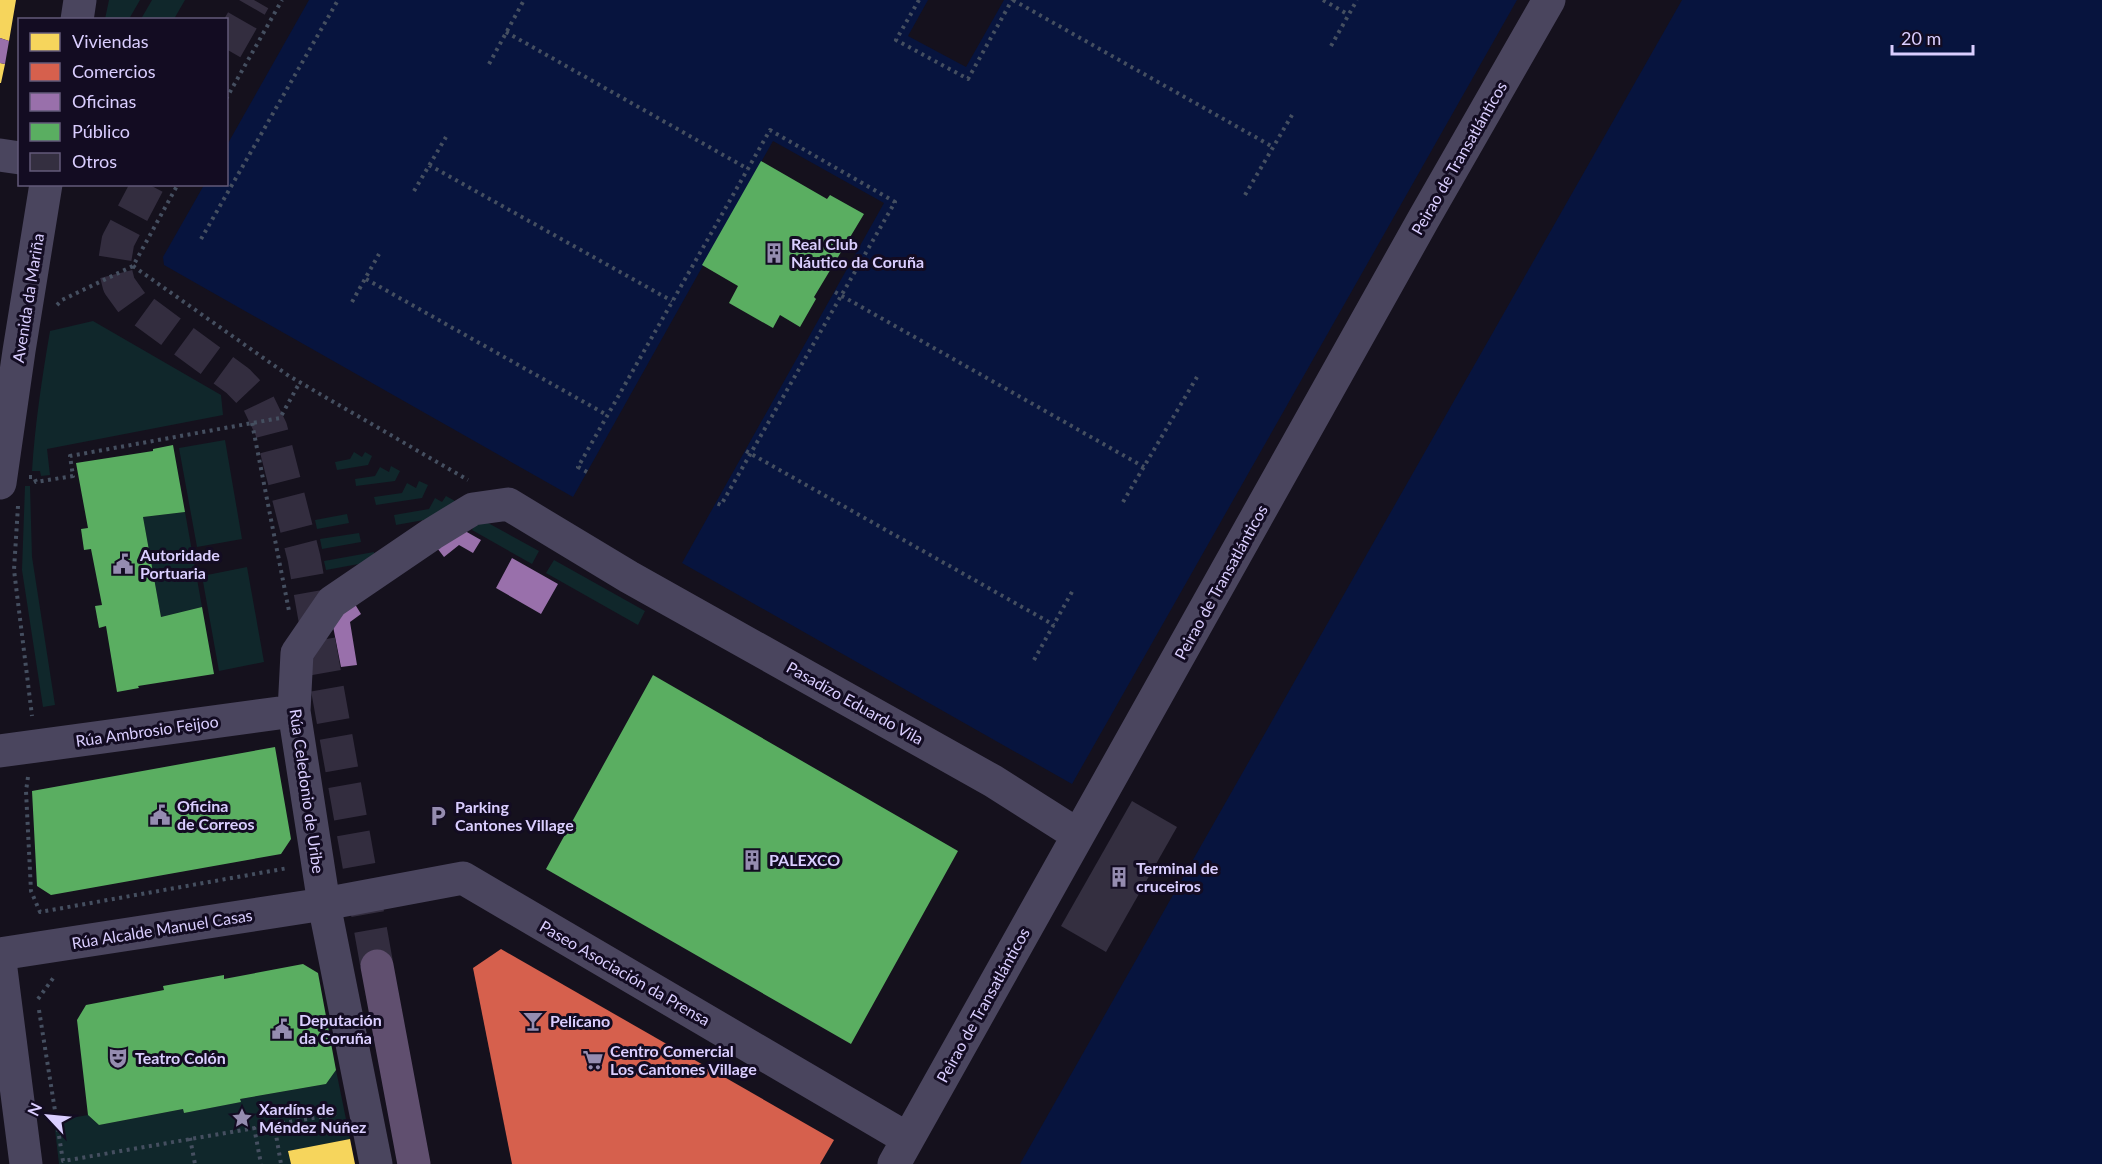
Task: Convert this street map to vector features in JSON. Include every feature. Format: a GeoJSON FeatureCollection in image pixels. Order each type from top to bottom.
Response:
{"type":"FeatureCollection","features":[{"type":"Feature","properties":{"kind":"main road"},"geometry":{"type":"LineString","coordinates":[[377,966],[414,1164]]}},
{"type":"Feature","properties":{"kind":"street"},"geometry":{"type":"LineString","coordinates":[[77,18],[80,0]]}},
{"type":"Feature","properties":{"kind":"street","name":"Peirao de Transatlánticos"},"geometry":{"type":"LineString","coordinates":[[901,1152],[1549,0]]}},
{"type":"Feature","properties":{"kind":"street"},"geometry":{"type":"LineString","coordinates":[[0,155],[18,158]]}},
{"type":"Feature","properties":{"kind":"street","name":"Avenida da Mariña"},"geometry":{"type":"LineString","coordinates":[[13,487],[11,336],[46,186]]}},
{"type":"Feature","properties":{"kind":"street"},"geometry":{"type":"LineString","coordinates":[[297,653],[332,602],[473,509],[508,504]]}},
{"type":"Feature","properties":{"kind":"street","name":"Pasadizo Eduardo Vila"},"geometry":{"type":"LineString","coordinates":[[508,504],[629,577],[993,781],[1078,835]]}},
{"type":"Feature","properties":{"kind":"street","name":"Rúa Celedonio de Uribe"},"geometry":{"type":"LineString","coordinates":[[297,653],[294,711],[324,904],[376,1164]]}},
{"type":"Feature","properties":{"kind":"street","name":"Rúa Ambrosio Feijoo"},"geometry":{"type":"LineString","coordinates":[[0,751],[294,711]]}},
{"type":"Feature","properties":{"kind":"street","name":"Paseo Asociación da Prensa"},"geometry":{"type":"LineString","coordinates":[[324,904],[463,878],[901,1152]]}},
{"type":"Feature","properties":{"kind":"street","name":"Rúa Alcalde Manuel Casas"},"geometry":{"type":"LineString","coordinates":[[0,954],[324,904]]}},
{"type":"Feature","properties":{"kind":"street"},"geometry":{"type":"LineString","coordinates":[[0,961],[3,1007],[26,1164]]}},
{"type":"Feature","properties":{"kind":"path"},"geometry":{"type":"LineString","coordinates":[[228,95],[282,0]]}},
{"type":"Feature","properties":{"kind":"path"},"geometry":{"type":"LineString","coordinates":[[201,238],[338,0]]}},
{"type":"Feature","properties":{"kind":"path"},"geometry":{"type":"LineString","coordinates":[[489,64],[524,0]]}},
{"type":"Feature","properties":{"kind":"path"},"geometry":{"type":"LineString","coordinates":[[919,0],[896,40],[968,79],[1013,0],[1273,147]]}},
{"type":"Feature","properties":{"kind":"path"},"geometry":{"type":"LineString","coordinates":[[1323,0],[1349,15]]}},
{"type":"Feature","properties":{"kind":"path"},"geometry":{"type":"LineString","coordinates":[[1331,46],[1357,0]]}},
{"type":"Feature","properties":{"kind":"path"},"geometry":{"type":"LineString","coordinates":[[506,32],[748,169]]}},
{"type":"Feature","properties":{"kind":"path"},"geometry":{"type":"LineString","coordinates":[[1245,195],[1292,115]]}},
{"type":"Feature","properties":{"kind":"path"},"geometry":{"type":"LineString","coordinates":[[587,472],[578,467],[770,130],[895,202],[752,454],[721,505],[716,503]]}},
{"type":"Feature","properties":{"kind":"path"},"geometry":{"type":"LineString","coordinates":[[414,191],[446,137]]}},
{"type":"Feature","properties":{"kind":"path"},"geometry":{"type":"LineString","coordinates":[[429,165],[672,301]]}},
{"type":"Feature","properties":{"kind":"path"},"geometry":{"type":"LineString","coordinates":[[53,308],[62,300],[133,266],[177,186]]}},
{"type":"Feature","properties":{"kind":"path"},"geometry":{"type":"LineString","coordinates":[[352,302],[379,254]]}},
{"type":"Feature","properties":{"kind":"path"},"geometry":{"type":"LineString","coordinates":[[133,266],[300,382],[508,504]]}},
{"type":"Feature","properties":{"kind":"path"},"geometry":{"type":"LineString","coordinates":[[366,279],[607,415]]}},
{"type":"Feature","properties":{"kind":"path"},"geometry":{"type":"LineString","coordinates":[[835,292],[1144,467]]}},
{"type":"Feature","properties":{"kind":"path"},"geometry":{"type":"LineString","coordinates":[[1123,502],[1197,377]]}},
{"type":"Feature","properties":{"kind":"path"},"geometry":{"type":"LineString","coordinates":[[30,695],[14,570],[13,487],[34,477],[36,482],[73,476],[70,456],[280,418],[300,382]]}},
{"type":"Feature","properties":{"kind":"path"},"geometry":{"type":"LineString","coordinates":[[252,423],[297,653]]}},
{"type":"Feature","properties":{"kind":"path"},"geometry":{"type":"LineString","coordinates":[[746,451],[1054,625]]}},
{"type":"Feature","properties":{"kind":"path"},"geometry":{"type":"LineString","coordinates":[[1034,660],[1073,590]]}},
{"type":"Feature","properties":{"kind":"path"},"geometry":{"type":"LineString","coordinates":[[34,747],[26,791],[31,891],[40,912],[297,866]]}},
{"type":"Feature","properties":{"kind":"path"},"geometry":{"type":"LineString","coordinates":[[55,976],[37,998],[63,1161],[346,1112]]}},
{"type":"Feature","properties":{"kind":"path"},"geometry":{"type":"LineString","coordinates":[[274,1123],[281,1164]]}},
{"type":"Feature","properties":{"kind":"path"},"geometry":{"type":"LineString","coordinates":[[254,1127],[261,1164]]}},
{"type":"Feature","properties":{"kind":"path"},"geometry":{"type":"LineString","coordinates":[[190,1138],[195,1164]]}},
{"type":"Feature","properties":{"kind":"green space"},"geometry":{"type":"Polygon","coordinates":[[[109,0],[140,0],[130,18],[105,18],[109,0]]]}},
{"type":"Feature","properties":{"kind":"green space"},"geometry":{"type":"Polygon","coordinates":[[[152,0],[185,0],[175,18],[142,18],[152,0]]]}},
{"type":"Feature","properties":{"kind":"green space"},"geometry":{"type":"Polygon","coordinates":[[[93,321],[221,395],[223,415],[47,449],[50,475],[41,476],[40,471],[32,471],[39,401],[50,331],[93,321]]]}},
{"type":"Feature","properties":{"kind":"green space"},"geometry":{"type":"Polygon","coordinates":[[[225,440],[242,539],[197,547],[179,448],[225,440]]]}},
{"type":"Feature","properties":{"kind":"green space"},"geometry":{"type":"Polygon","coordinates":[[[354,452],[362,457],[365,452],[372,456],[368,465],[337,470],[335,462],[350,459],[354,452]]]}},
{"type":"Feature","properties":{"kind":"green space"},"geometry":{"type":"Polygon","coordinates":[[[391,466],[400,471],[395,481],[356,486],[355,479],[375,476],[380,467],[389,472],[391,466]]]}},
{"type":"Feature","properties":{"kind":"green space"},"geometry":{"type":"Polygon","coordinates":[[[419,481],[428,485],[422,498],[376,505],[374,497],[402,493],[407,483],[416,488],[419,481]]]}},
{"type":"Feature","properties":{"kind":"green space"},"geometry":{"type":"Polygon","coordinates":[[[25,486],[30,486],[32,557],[55,705],[43,707],[22,570],[25,486]]]}},
{"type":"Feature","properties":{"kind":"green space"},"geometry":{"type":"Polygon","coordinates":[[[446,496],[455,501],[446,516],[396,525],[394,515],[429,509],[435,498],[442,502],[446,496]]]}},
{"type":"Feature","properties":{"kind":"green space"},"geometry":{"type":"Polygon","coordinates":[[[185,512],[202,607],[161,617],[143,517],[185,512]]]}},
{"type":"Feature","properties":{"kind":"green space"},"geometry":{"type":"Polygon","coordinates":[[[347,514],[349,523],[317,529],[315,520],[347,514]]]}},
{"type":"Feature","properties":{"kind":"green space"},"geometry":{"type":"Polygon","coordinates":[[[479,518],[539,551],[532,564],[472,530],[479,518]]]}},
{"type":"Feature","properties":{"kind":"green space"},"geometry":{"type":"Polygon","coordinates":[[[359,533],[361,542],[322,549],[320,539],[359,533]]]}},
{"type":"Feature","properties":{"kind":"green space"},"geometry":{"type":"Polygon","coordinates":[[[374,552],[375,561],[326,570],[324,561],[374,552]]]}},
{"type":"Feature","properties":{"kind":"green space"},"geometry":{"type":"Polygon","coordinates":[[[554,560],[645,611],[638,625],[546,573],[554,560]]]}},
{"type":"Feature","properties":{"kind":"green space"},"geometry":{"type":"Polygon","coordinates":[[[247,567],[264,662],[219,671],[202,576],[247,567]]]}},
{"type":"Feature","properties":{"kind":"green space","name":"Xardíns de Méndez Núñez"},"geometry":{"type":"Polygon","coordinates":[[[336,1070],[350,1139],[289,1151],[291,1164],[59,1164],[54,1121],[88,1115],[99,1125],[183,1109],[184,1113],[240,1102],[240,1099],[326,1084],[336,1070]]]}},
{"type":"Feature","properties":{"kind":"water"},"geometry":{"type":"Polygon","coordinates":[[[309,0],[928,0],[908,36],[966,67],[1004,0],[1517,0],[1072,784],[682,563],[884,203],[773,141],[573,497],[164,265],[163,257],[203,186],[228,186],[228,143],[309,0]]]}},
{"type":"Feature","properties":{"kind":"water"},"geometry":{"type":"Polygon","coordinates":[[[1682,0],[2102,0],[2102,1164],[1020,1164],[1682,0]]]}},
{"type":"Feature","properties":{"kind":"building: Viviendas"},"geometry":{"type":"Polygon","coordinates":[[[0,0],[16,0],[9,41],[0,38],[0,0]]]}},
{"type":"Feature","properties":{"kind":"building: Viviendas"},"geometry":{"type":"Polygon","coordinates":[[[0,63],[5,64],[1,83],[0,83],[0,63]]]}},
{"type":"Feature","properties":{"kind":"building: Viviendas"},"geometry":{"type":"Polygon","coordinates":[[[350,1139],[355,1164],[291,1164],[288,1151],[350,1139]]]}},
{"type":"Feature","properties":{"kind":"building: Comercios","name":"Centro Comercial Los Cantones Village"},"geometry":{"type":"Polygon","coordinates":[[[501,949],[834,1140],[820,1164],[512,1164],[473,968],[501,949]]]}},
{"type":"Feature","properties":{"kind":"building: Oficinas"},"geometry":{"type":"Polygon","coordinates":[[[0,38],[9,41],[5,64],[0,63],[0,38]]]}},
{"type":"Feature","properties":{"kind":"building: Oficinas"},"geometry":{"type":"Polygon","coordinates":[[[458,527],[481,540],[473,553],[459,545],[444,557],[434,544],[458,527]]]}},
{"type":"Feature","properties":{"kind":"building: Oficinas"},"geometry":{"type":"Polygon","coordinates":[[[512,558],[558,584],[541,614],[496,588],[512,558]]]}},
{"type":"Feature","properties":{"kind":"building: Oficinas"},"geometry":{"type":"Polygon","coordinates":[[[353,601],[361,614],[350,622],[357,665],[341,667],[331,616],[353,601]]]}},
{"type":"Feature","properties":{"kind":"building: Público","name":"Real Club Náutico da Coruña"},"geometry":{"type":"Polygon","coordinates":[[[761,161],[827,199],[830,195],[864,214],[814,297],[816,299],[800,327],[780,315],[773,328],[729,303],[738,286],[702,265],[761,161]]]}},
{"type":"Feature","properties":{"kind":"building: Público","name":"Autoridade Portuaria"},"geometry":{"type":"Polygon","coordinates":[[[173,445],[185,512],[143,517],[161,617],[202,607],[214,674],[138,686],[139,688],[117,692],[106,626],[99,628],[95,606],[102,605],[91,549],[84,550],[81,529],[88,528],[76,463],[153,451],[153,449],[173,445]]]}},
{"type":"Feature","properties":{"kind":"building: Público","name":"PALEXCO"},"geometry":{"type":"Polygon","coordinates":[[[653,675],[958,851],[851,1044],[546,869],[653,675]]]}},
{"type":"Feature","properties":{"kind":"building: Público","name":"Oficina de Correos"},"geometry":{"type":"Polygon","coordinates":[[[275,747],[291,839],[281,854],[51,895],[37,886],[32,791],[275,747]]]}},
{"type":"Feature","properties":{"kind":"building: Público"},"geometry":{"type":"Polygon","coordinates":[[[303,964],[318,973],[336,1070],[326,1084],[240,1099],[241,1102],[184,1113],[183,1109],[99,1125],[88,1115],[77,1020],[86,1005],[164,990],[163,986],[224,975],[224,979],[303,964]]]}},
{"type":"Feature","properties":{"kind":"building: Otros","name":"Terminal de cruceiros"},"geometry":{"type":"Polygon","coordinates":[[[1132,801],[1177,827],[1106,952],[1061,926],[1132,801]]]}},
{"type":"Feature","properties":{"kind":"tunnel"},"geometry":{"type":"LineString","coordinates":[[228,46],[254,0]]}},
{"type":"Feature","properties":{"kind":"tunnel"},"geometry":{"type":"LineString","coordinates":[[147,186],[118,241],[114,265],[119,285],[132,303],[238,381],[258,402],[271,429],[304,558],[377,966]]}},
{"type":"Feature","properties":{"kind":"place","name":"Real Club Náutico da Coruña"},"geometry":{"type":"Point","coordinates":[774,253]}},
{"type":"Feature","properties":{"kind":"place","name":"Autoridade Portuaria"},"geometry":{"type":"Point","coordinates":[123,564]}},
{"type":"Feature","properties":{"kind":"place","name":"Oficina de Correos"},"geometry":{"type":"Point","coordinates":[160,815]}},
{"type":"Feature","properties":{"kind":"place","name":"Parking Cantones Village"},"geometry":{"type":"Point","coordinates":[438,816]}},
{"type":"Feature","properties":{"kind":"place","name":"PALEXCO"},"geometry":{"type":"Point","coordinates":[752,860]}},
{"type":"Feature","properties":{"kind":"place","name":"Terminal de cruceiros"},"geometry":{"type":"Point","coordinates":[1119,877]}},
{"type":"Feature","properties":{"kind":"place","name":"Pelícano"},"geometry":{"type":"Point","coordinates":[533,1021]}},
{"type":"Feature","properties":{"kind":"place","name":"Deputación da Coruña"},"geometry":{"type":"Point","coordinates":[282,1029]}},
{"type":"Feature","properties":{"kind":"place","name":"Teatro Colón"},"geometry":{"type":"Point","coordinates":[118,1058]}},
{"type":"Feature","properties":{"kind":"place","name":"Centro Comercial Los Cantones Village"},"geometry":{"type":"Point","coordinates":[593,1060]}},
{"type":"Feature","properties":{"kind":"place","name":"Xardíns de Méndez Núñez"},"geometry":{"type":"Point","coordinates":[242,1118]}}]}
